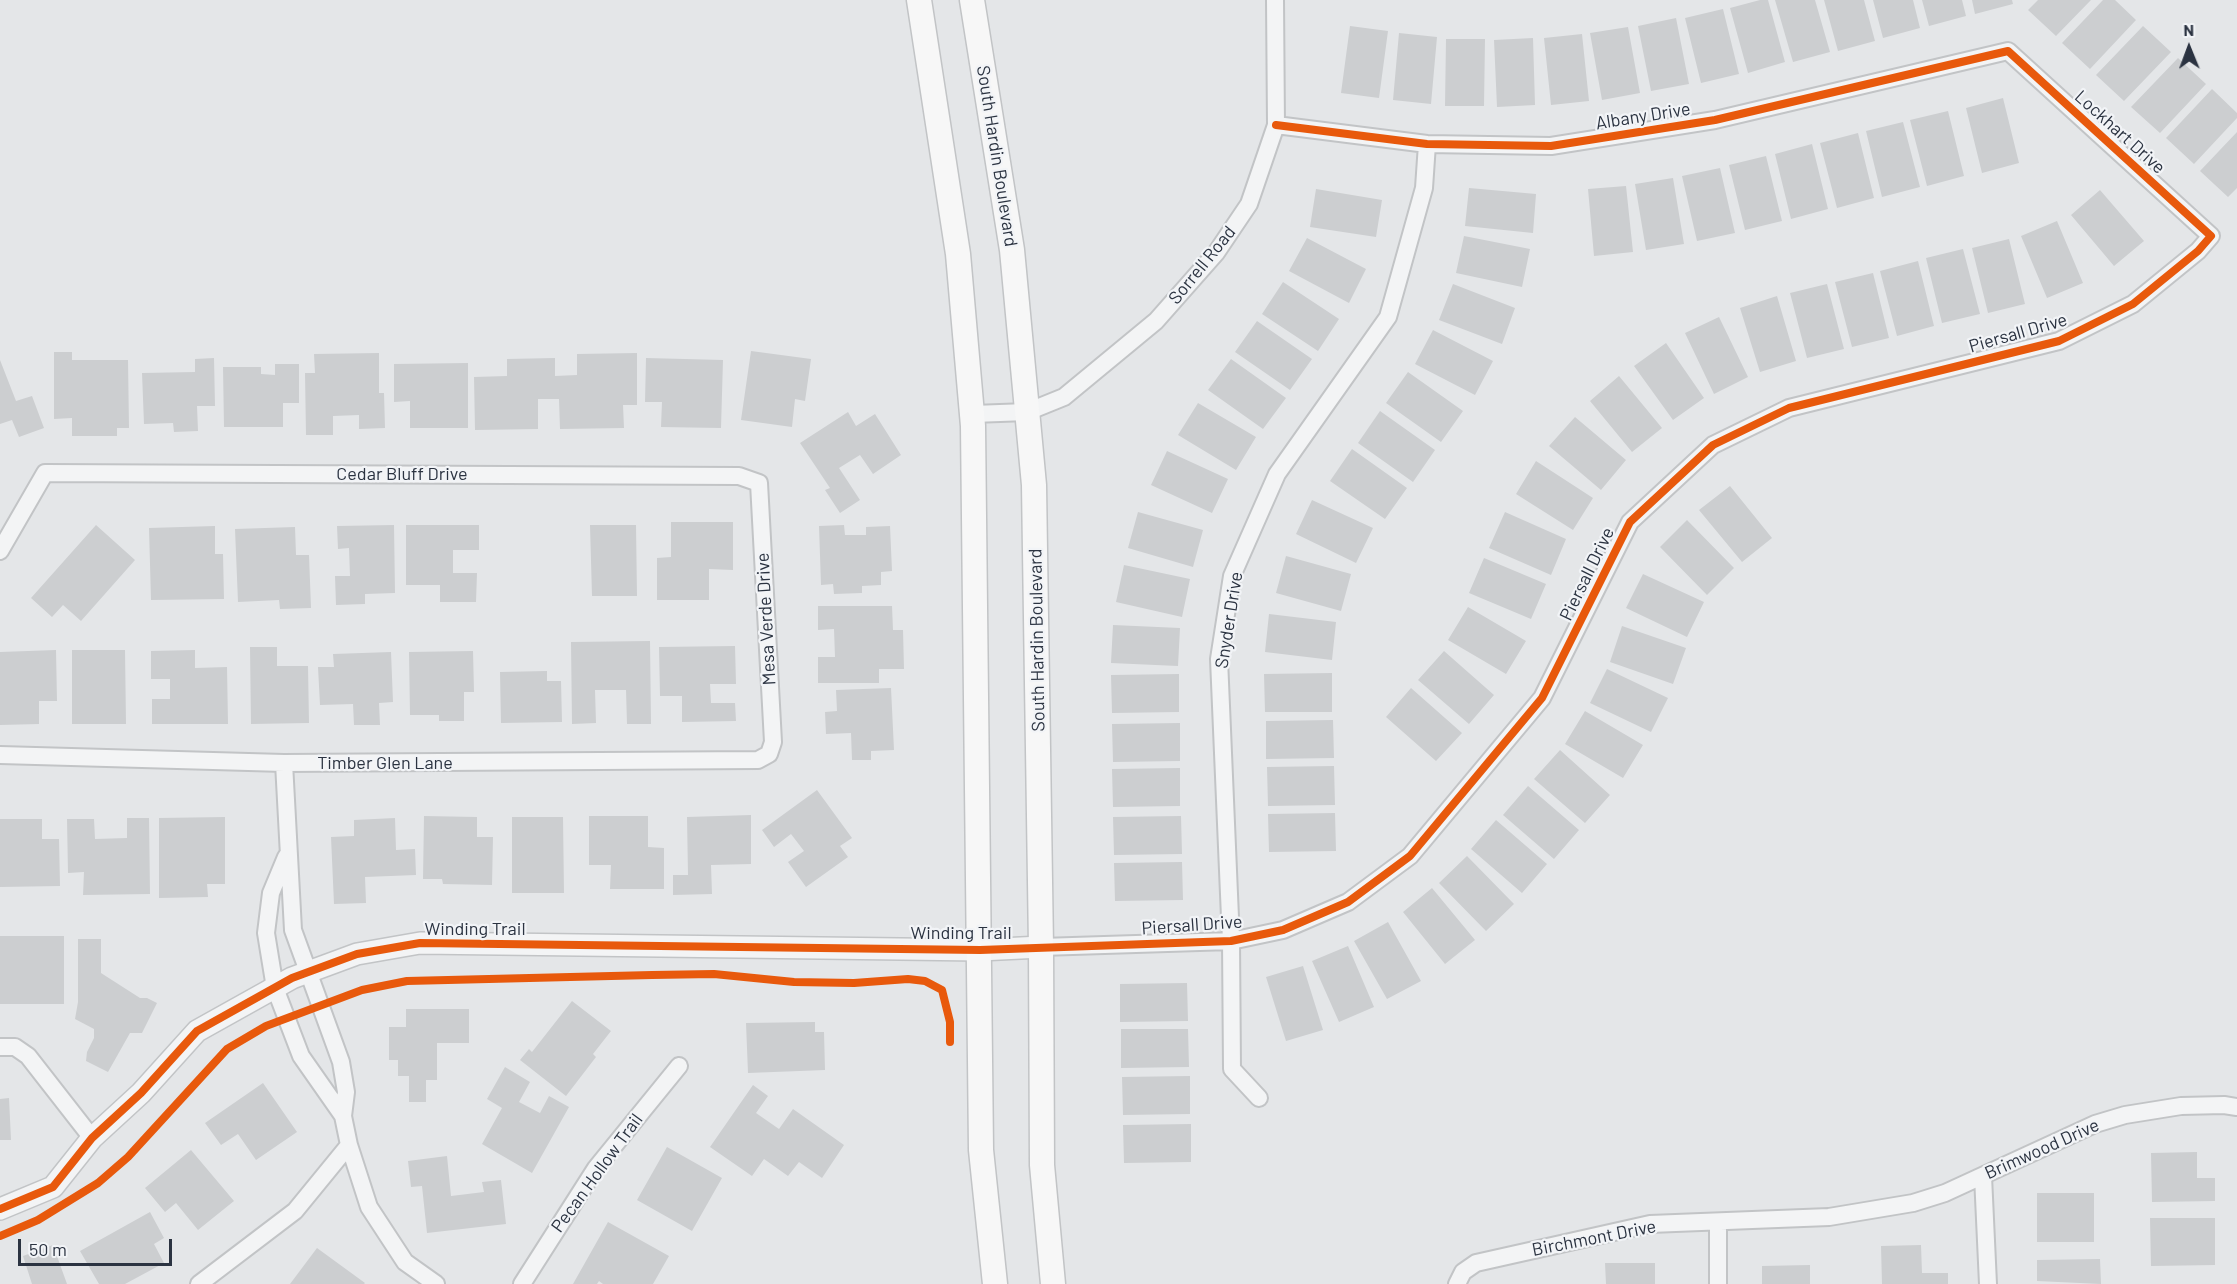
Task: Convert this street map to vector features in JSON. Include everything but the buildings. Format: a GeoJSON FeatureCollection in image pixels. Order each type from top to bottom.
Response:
{"type":"FeatureCollection","features":[{"type":"Feature","properties":{"kind":"main road"},"geometry":{"type":"LineString","coordinates":[[919,0],[930,58],[957,254],[973,414],[981,1150],[995,1284]]}},
{"type":"Feature","properties":{"kind":"main road","name":"South Hardin Boulevard"},"geometry":{"type":"LineString","coordinates":[[972,0],[1012,250],[1035,518],[1042,1164],[1053,1284]]}},
{"type":"Feature","properties":{"kind":"street","name":"Sorrell Road"},"geometry":{"type":"LineString","coordinates":[[973,414],[1027,412],[1064,397],[1147,329],[1208,262],[1249,204],[1276,125],[1275,0]]}},
{"type":"Feature","properties":{"kind":"street","name":"Albany Drive"},"geometry":{"type":"LineString","coordinates":[[1276,125],[1427,144],[1551,146],[1715,120],[2008,51]]}},
{"type":"Feature","properties":{"kind":"street","name":"Lockhart Drive"},"geometry":{"type":"LineString","coordinates":[[2008,51],[2211,236]]}},
{"type":"Feature","properties":{"kind":"street","name":"Snyder Drive"},"geometry":{"type":"LineString","coordinates":[[1259,1098],[1232,1069],[1231,941],[1219,659],[1232,576],[1277,474],[1388,316],[1424,188],[1427,144]]}},
{"type":"Feature","properties":{"kind":"street","name":"Piersall Drive"},"geometry":{"type":"LineString","coordinates":[[1041,947],[1231,941],[1283,930],[1348,902],[1410,856],[1542,698],[1630,522],[1713,445],[1789,408],[2059,341],[2133,304],[2198,252],[2211,236]]}},
{"type":"Feature","properties":{"kind":"street","name":"Cedar Bluff Drive"},"geometry":{"type":"LineString","coordinates":[[0,550],[45,473],[739,476],[759,483]]}},
{"type":"Feature","properties":{"kind":"street","name":"Mesa Verde Drive"},"geometry":{"type":"LineString","coordinates":[[759,483],[772,742],[769,754]]}},
{"type":"Feature","properties":{"kind":"street","name":"Timber Glen Lane"},"geometry":{"type":"LineString","coordinates":[[0,755],[284,764],[758,760],[769,754]]}},
{"type":"Feature","properties":{"kind":"street"},"geometry":{"type":"LineString","coordinates":[[284,764],[287,854],[293,930],[341,1062],[346,1092],[343,1116],[349,1145],[369,1207],[405,1262],[436,1284]]}},
{"type":"Feature","properties":{"kind":"street"},"geometry":{"type":"LineString","coordinates":[[287,854],[271,893],[266,933],[275,988],[301,1056],[343,1116]]}},
{"type":"Feature","properties":{"kind":"street","name":"Winding Trail"},"geometry":{"type":"LineString","coordinates":[[0,1209],[53,1187],[92,1138],[141,1093],[197,1031],[275,988],[357,954],[420,943],[980,950],[1041,947]]}},
{"type":"Feature","properties":{"kind":"street"},"geometry":{"type":"LineString","coordinates":[[0,1047],[15,1047],[28,1056],[92,1138]]}},
{"type":"Feature","properties":{"kind":"street","name":"Pecan Hollow Trail"},"geometry":{"type":"LineString","coordinates":[[522,1284],[596,1167],[679,1066]]}},
{"type":"Feature","properties":{"kind":"street","name":"Brimwood Drive"},"geometry":{"type":"LineString","coordinates":[[1851,1214],[1912,1203],[1945,1193],[2095,1124],[2125,1115],[2181,1106],[2237,1107]]}},
{"type":"Feature","properties":{"kind":"street"},"geometry":{"type":"LineString","coordinates":[[199,1284],[295,1211],[349,1145]]}},
{"type":"Feature","properties":{"kind":"street"},"geometry":{"type":"LineString","coordinates":[[1983,1176],[1988,1284]]}},
{"type":"Feature","properties":{"kind":"street","name":"Birchmont Drive"},"geometry":{"type":"LineString","coordinates":[[1456,1284],[1463,1272],[1476,1263],[1583,1237],[1650,1224],[1785,1221],[1851,1214]]}},
{"type":"Feature","properties":{"kind":"street"},"geometry":{"type":"LineString","coordinates":[[1718,1222],[1718,1284]]}},
{"type":"Feature","properties":{"kind":"cycle path"},"geometry":{"type":"LineString","coordinates":[[0,1209],[53,1187],[92,1138],[141,1093],[197,1031],[292,978],[357,954],[420,943],[980,950],[1231,941],[1283,930],[1348,902],[1410,856],[1542,698],[1630,522],[1713,445],[1789,408],[2059,341],[2133,304],[2198,251],[2211,236],[2008,51],[1715,120],[1551,146],[1427,144],[1276,125]]}},
{"type":"Feature","properties":{"kind":"cycle path"},"geometry":{"type":"LineString","coordinates":[[0,1236],[38,1220],[98,1183],[128,1157],[227,1049],[266,1026],[362,990],[407,981],[652,975],[714,974],[794,982],[854,983],[908,979],[925,981],[942,990],[950,1022],[950,1042]]}}]}
